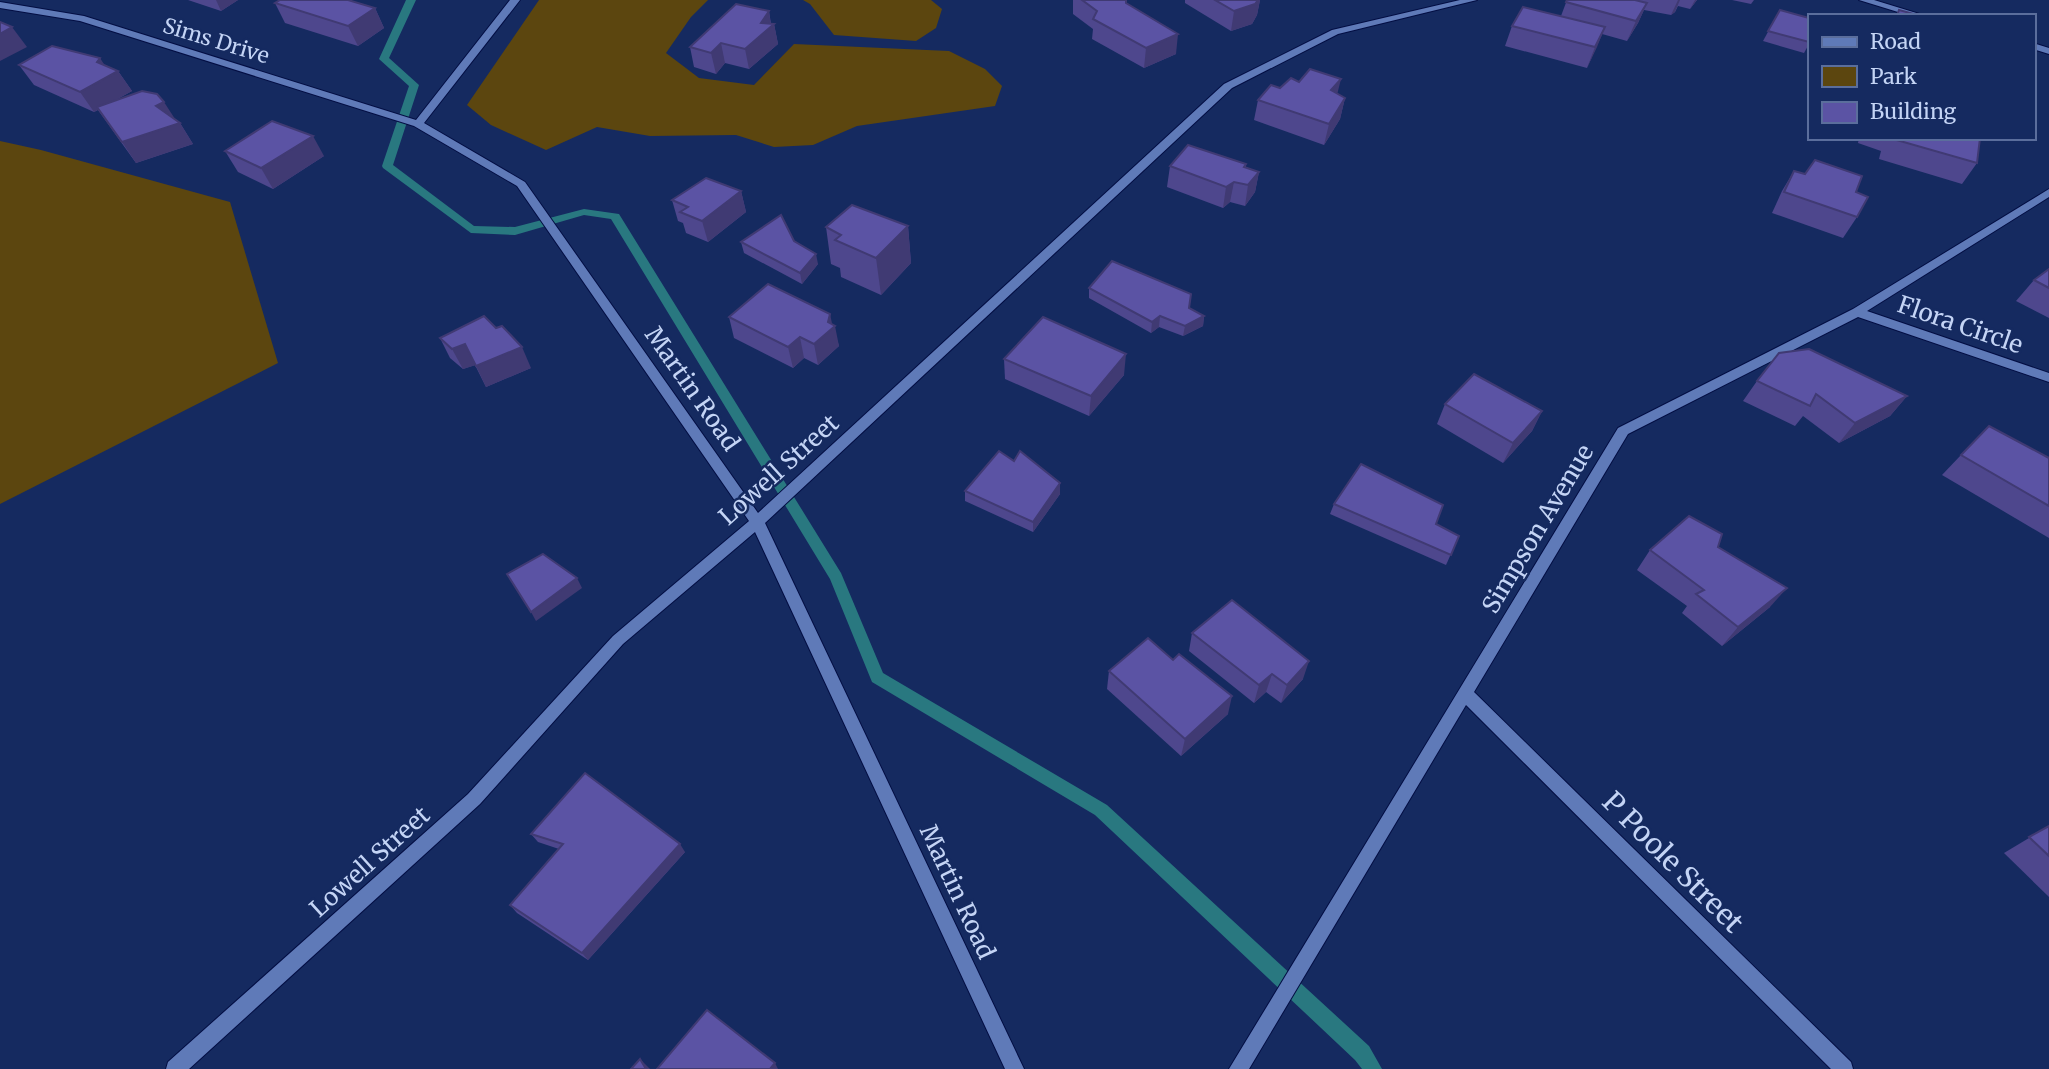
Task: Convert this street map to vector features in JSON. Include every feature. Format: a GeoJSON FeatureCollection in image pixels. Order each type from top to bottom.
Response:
{"type":"FeatureCollection","features":[{"type":"Feature","properties":{"kind":"street"},"geometry":{"type":"LineString","coordinates":[[418,124],[514,0]]}},
{"type":"Feature","properties":{"kind":"street","name":"Lowell Street"},"geometry":{"type":"LineString","coordinates":[[175,1069],[474,799],[618,640],[757,522],[1228,86],[1335,32],[1472,0]]}},
{"type":"Feature","properties":{"kind":"street"},"geometry":{"type":"LineString","coordinates":[[1864,0],[1915,14]]}},
{"type":"Feature","properties":{"kind":"street","name":"Sims Drive"},"geometry":{"type":"LineString","coordinates":[[0,5],[81,18],[418,124]]}},
{"type":"Feature","properties":{"kind":"street","name":"Martin Road"},"geometry":{"type":"LineString","coordinates":[[418,124],[521,184],[757,522],[1015,1069]]}},
{"type":"Feature","properties":{"kind":"street","name":"Simpson Avenue"},"geometry":{"type":"LineString","coordinates":[[1238,1069],[1623,431],[1857,312],[2049,192]]}},
{"type":"Feature","properties":{"kind":"street","name":"Flora Circle"},"geometry":{"type":"LineString","coordinates":[[1857,312],[2049,378]]}},
{"type":"Feature","properties":{"kind":"street","name":"P Poole Street"},"geometry":{"type":"LineString","coordinates":[[1465,693],[1844,1069]]}},
{"type":"Feature","properties":{"kind":"green space"},"geometry":{"type":"Polygon","coordinates":[[[539,0],[708,0],[691,17],[666,53],[699,78],[754,85],[794,44],[949,51],[985,69],[1002,86],[995,106],[857,126],[813,145],[774,147],[736,135],[650,136],[597,127],[546,150],[491,125],[467,105],[539,0]]]}},
{"type":"Feature","properties":{"kind":"green space"},"geometry":{"type":"Polygon","coordinates":[[[803,0],[931,0],[942,9],[936,28],[916,41],[834,35],[810,4],[803,0]]]}},
{"type":"Feature","properties":{"kind":"green space"},"geometry":{"type":"Polygon","coordinates":[[[0,141],[230,202],[278,363],[0,504],[0,141]]]}},
{"type":"Feature","properties":{"kind":"building"},"geometry":{"type":"Polygon","coordinates":[[[280,0],[348,0],[375,8],[348,26],[275,3],[280,0]]]}},
{"type":"Feature","properties":{"kind":"building"},"geometry":{"type":"Polygon","coordinates":[[[1082,0],[1126,0],[1126,3],[1178,34],[1146,48],[1093,19],[1097,11],[1082,0]]]}},
{"type":"Feature","properties":{"kind":"building"},"geometry":{"type":"Polygon","coordinates":[[[1215,0],[1258,0],[1255,4],[1234,11],[1215,0]]]}},
{"type":"Feature","properties":{"kind":"building"},"geometry":{"type":"Polygon","coordinates":[[[1635,0],[1647,3],[1636,21],[1566,2],[1635,0]]]}},
{"type":"Feature","properties":{"kind":"building"},"geometry":{"type":"Polygon","coordinates":[[[736,4],[769,11],[761,23],[774,24],[745,49],[721,43],[711,53],[690,47],[736,4]]]}},
{"type":"Feature","properties":{"kind":"building"},"geometry":{"type":"Polygon","coordinates":[[[1523,7],[1605,27],[1595,47],[1512,26],[1523,7]]]}},
{"type":"Feature","properties":{"kind":"building"},"geometry":{"type":"Polygon","coordinates":[[[1780,10],[1808,18],[1808,42],[1768,31],[1780,10]]]}},
{"type":"Feature","properties":{"kind":"building"},"geometry":{"type":"Polygon","coordinates":[[[1899,10],[1914,14],[1898,14],[1899,10]]]}},
{"type":"Feature","properties":{"kind":"building"},"geometry":{"type":"Polygon","coordinates":[[[0,22],[12,27],[0,34],[0,22]]]}},
{"type":"Feature","properties":{"kind":"building"},"geometry":{"type":"Polygon","coordinates":[[[52,46],[100,58],[97,62],[118,71],[80,92],[19,65],[52,46]]]}},
{"type":"Feature","properties":{"kind":"building"},"geometry":{"type":"Polygon","coordinates":[[[1310,69],[1341,79],[1331,90],[1345,98],[1329,124],[1258,100],[1271,85],[1280,88],[1291,78],[1299,82],[1310,69]]]}},
{"type":"Feature","properties":{"kind":"building"},"geometry":{"type":"Polygon","coordinates":[[[142,91],[157,94],[164,102],[156,106],[180,123],[122,142],[97,107],[142,91]]]}},
{"type":"Feature","properties":{"kind":"building"},"geometry":{"type":"Polygon","coordinates":[[[272,121],[313,136],[261,168],[225,151],[272,121]]]}},
{"type":"Feature","properties":{"kind":"building"},"geometry":{"type":"Polygon","coordinates":[[[1896,140],[1980,140],[1977,163],[1896,140]]]}},
{"type":"Feature","properties":{"kind":"building"},"geometry":{"type":"Polygon","coordinates":[[[1188,145],[1246,164],[1244,167],[1259,172],[1248,185],[1234,182],[1226,187],[1170,166],[1188,145]]]}},
{"type":"Feature","properties":{"kind":"building"},"geometry":{"type":"Polygon","coordinates":[[[1815,160],[1862,176],[1856,192],[1868,197],[1857,217],[1784,192],[1794,171],[1805,174],[1815,160]]]}},
{"type":"Feature","properties":{"kind":"building"},"geometry":{"type":"Polygon","coordinates":[[[706,178],[741,191],[702,221],[680,212],[688,207],[672,200],[706,178]]]}},
{"type":"Feature","properties":{"kind":"building"},"geometry":{"type":"Polygon","coordinates":[[[852,205],[908,226],[876,258],[835,240],[841,235],[826,227],[852,205]]]}},
{"type":"Feature","properties":{"kind":"building"},"geometry":{"type":"Polygon","coordinates":[[[781,215],[794,241],[816,254],[800,273],[741,242],[781,215]]]}},
{"type":"Feature","properties":{"kind":"building"},"geometry":{"type":"Polygon","coordinates":[[[1112,261],[1191,294],[1189,308],[1204,316],[1185,326],[1160,316],[1152,322],[1089,288],[1112,261]]]}},
{"type":"Feature","properties":{"kind":"building"},"geometry":{"type":"Polygon","coordinates":[[[2049,269],[2049,288],[2034,280],[2049,269]]]}},
{"type":"Feature","properties":{"kind":"building"},"geometry":{"type":"Polygon","coordinates":[[[768,284],[830,314],[828,322],[835,326],[814,344],[800,337],[788,347],[729,317],[768,284]]]}},
{"type":"Feature","properties":{"kind":"building"},"geometry":{"type":"Polygon","coordinates":[[[484,316],[496,328],[502,326],[522,347],[476,366],[465,344],[452,349],[440,338],[484,316]]]}},
{"type":"Feature","properties":{"kind":"building"},"geometry":{"type":"Polygon","coordinates":[[[1043,317],[1126,354],[1091,396],[1004,359],[1043,317]]]}},
{"type":"Feature","properties":{"kind":"building"},"geometry":{"type":"Polygon","coordinates":[[[1809,349],[1907,396],[1855,423],[1816,394],[1810,406],[1757,381],[1779,353],[1809,349]]]}},
{"type":"Feature","properties":{"kind":"building"},"geometry":{"type":"Polygon","coordinates":[[[1474,374],[1542,411],[1513,443],[1445,404],[1474,374]]]}},
{"type":"Feature","properties":{"kind":"building"},"geometry":{"type":"Polygon","coordinates":[[[1989,426],[2049,458],[2049,506],[1961,455],[1989,426]]]}},
{"type":"Feature","properties":{"kind":"building"},"geometry":{"type":"Polygon","coordinates":[[[999,451],[1014,461],[1020,451],[1060,483],[1033,522],[965,491],[999,451]]]}},
{"type":"Feature","properties":{"kind":"building"},"geometry":{"type":"Polygon","coordinates":[[[1361,464],[1443,505],[1436,524],[1459,536],[1451,555],[1334,504],[1361,464]]]}},
{"type":"Feature","properties":{"kind":"building"},"geometry":{"type":"Polygon","coordinates":[[[1689,516],[1722,534],[1718,547],[1787,588],[1738,627],[1696,594],[1704,590],[1650,550],[1689,516]]]}},
{"type":"Feature","properties":{"kind":"building"},"geometry":{"type":"Polygon","coordinates":[[[543,554],[577,578],[531,612],[507,574],[543,554]]]}},
{"type":"Feature","properties":{"kind":"building"},"geometry":{"type":"Polygon","coordinates":[[[1232,600],[1309,661],[1287,685],[1272,674],[1259,685],[1192,633],[1232,600]]]}},
{"type":"Feature","properties":{"kind":"building"},"geometry":{"type":"Polygon","coordinates":[[[1148,638],[1173,660],[1179,654],[1232,696],[1185,739],[1109,671],[1148,638]]]}},
{"type":"Feature","properties":{"kind":"building"},"geometry":{"type":"Polygon","coordinates":[[[585,773],[680,844],[582,953],[510,905],[563,844],[531,834],[585,773]]]}},
{"type":"Feature","properties":{"kind":"building"},"geometry":{"type":"Polygon","coordinates":[[[2049,826],[2049,856],[2029,837],[2049,826]]]}},
{"type":"Feature","properties":{"kind":"building"},"geometry":{"type":"Polygon","coordinates":[[[707,1010],[775,1063],[770,1069],[657,1069],[707,1010]]]}},
{"type":"Feature","properties":{"kind":"building"},"geometry":{"type":"Polygon","coordinates":[[[640,1059],[646,1069],[631,1069],[640,1059]]]}},
{"type":"Feature","properties":{"kind":"waterway"},"geometry":{"type":"LineString","coordinates":[[411,0],[384,59],[414,85],[387,166],[471,229],[515,231],[584,212],[615,216],[836,577],[877,677],[1101,810],[1362,1053],[1373,1069]]}}]}
